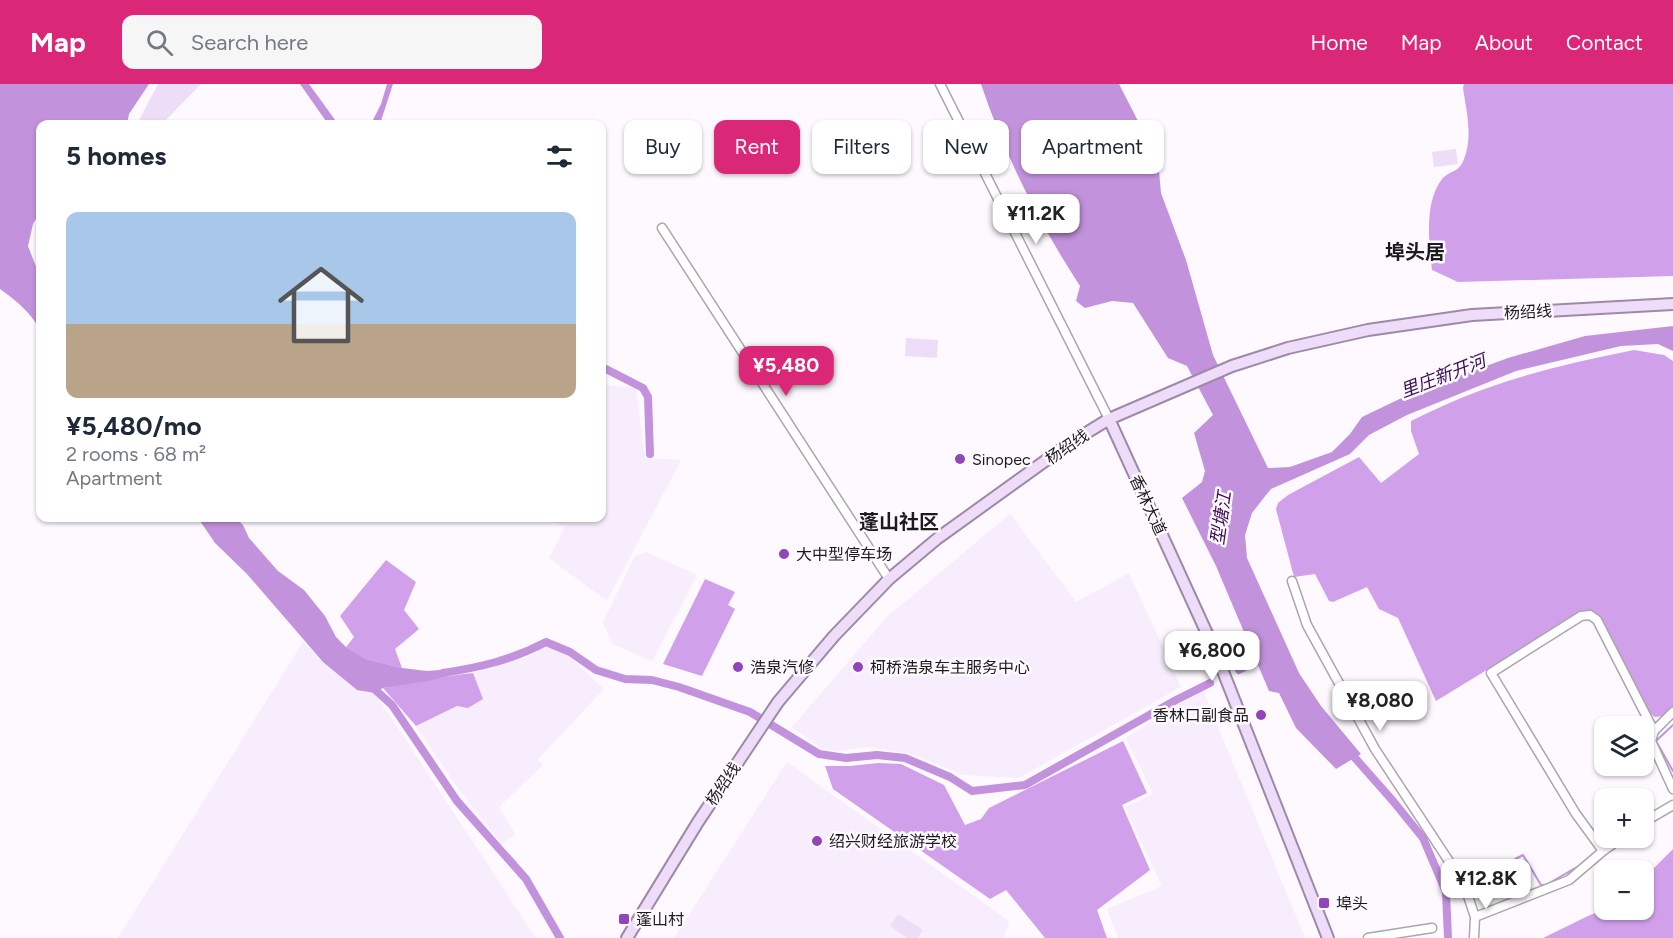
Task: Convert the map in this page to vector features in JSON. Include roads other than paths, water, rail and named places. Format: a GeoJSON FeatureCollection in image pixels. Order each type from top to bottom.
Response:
{"type":"FeatureCollection","features":[{"type":"Feature","properties":{"kind":"main road","name":"杨绍线"},"geometry":{"type":"LineString","coordinates":[[627,938],[698,822],[760,728],[778,702],[834,636],[889,579],[938,538],[1070,443],[1108,419],[1232,366],[1288,348],[1368,330],[1472,315],[1673,304]]}},
{"type":"Feature","properties":{"kind":"main road","name":"香林大道"},"geometry":{"type":"LineString","coordinates":[[1108,419],[1215,651],[1328,938]]}},
{"type":"Feature","properties":{"kind":"street","name":"香林大道"},"geometry":{"type":"LineString","coordinates":[[940,84],[1108,419]]}},
{"type":"Feature","properties":{"kind":"street"},"geometry":{"type":"LineString","coordinates":[[662,228],[889,579]]}},
{"type":"Feature","properties":{"kind":"street"},"geometry":{"type":"LineString","coordinates":[[1292,581],[1307,625],[1375,749],[1465,885],[1475,917],[1474,938]]}},
{"type":"Feature","properties":{"kind":"street"},"geometry":{"type":"LineString","coordinates":[[1594,838],[1576,814],[1491,673],[1581,616],[1590,615],[1597,620],[1646,716]]}},
{"type":"Feature","properties":{"kind":"street"},"geometry":{"type":"LineString","coordinates":[[1654,731],[1673,712]]}},
{"type":"Feature","properties":{"kind":"street"},"geometry":{"type":"LineString","coordinates":[[1654,748],[1673,789]]}},
{"type":"Feature","properties":{"kind":"street"},"geometry":{"type":"LineString","coordinates":[[1654,816],[1673,805]]}},
{"type":"Feature","properties":{"kind":"street"},"geometry":{"type":"LineString","coordinates":[[1475,917],[1569,880],[1601,848]]}},
{"type":"Feature","properties":{"kind":"street"},"geometry":{"type":"LineString","coordinates":[[1368,938],[1432,928]]}},
{"type":"Feature","properties":{"kind":"water"},"geometry":{"type":"Polygon","coordinates":[[[0,84],[149,84],[129,114],[128,120],[36,120],[36,219],[28,246],[36,267],[36,324],[18,303],[0,289],[0,84]]]}},
{"type":"Feature","properties":{"kind":"water"},"geometry":{"type":"Polygon","coordinates":[[[300,84],[309,84],[335,120],[325,120],[300,84]]]}},
{"type":"Feature","properties":{"kind":"water"},"geometry":{"type":"Polygon","coordinates":[[[387,84],[393,84],[381,120],[373,120],[387,84]]]}},
{"type":"Feature","properties":{"kind":"water"},"geometry":{"type":"Polygon","coordinates":[[[981,84],[1119,84],[1137,120],[1021,120],[1021,174],[1159,174],[1161,193],[1186,260],[1213,355],[1268,468],[1290,467],[1332,452],[1350,434],[1362,417],[1412,393],[1508,358],[1585,336],[1673,326],[1673,351],[1658,344],[1621,346],[1516,371],[1407,415],[1369,435],[1350,454],[1271,489],[1252,513],[1245,535],[1247,558],[1299,673],[1321,706],[1361,754],[1336,769],[1296,728],[1279,693],[1269,691],[1216,566],[1182,498],[1202,482],[1205,471],[1194,433],[1213,415],[1187,366],[1168,358],[1133,303],[1112,301],[1085,308],[1076,301],[1080,286],[1051,238],[1009,156],[1009,120],[994,120],[981,84]]]}},
{"type":"Feature","properties":{"kind":"water"},"geometry":{"type":"Polygon","coordinates":[[[201,522],[240,522],[249,538],[278,571],[304,590],[325,616],[336,637],[346,647],[366,659],[402,668],[427,671],[452,669],[452,675],[383,688],[375,693],[357,690],[323,662],[247,574],[215,543],[201,522]]]}},
{"type":"Feature","properties":{"kind":"waterway"},"geometry":{"type":"LineString","coordinates":[[606,369],[643,388],[648,397],[650,454]]}},
{"type":"Feature","properties":{"kind":"waterway"},"geometry":{"type":"LineString","coordinates":[[443,673],[496,662],[521,654],[546,642],[570,652],[596,670],[625,679],[652,680],[679,687],[750,712],[819,754],[846,758],[877,755],[905,758],[950,777],[972,791],[1025,785],[1210,683]]}},
{"type":"Feature","properties":{"kind":"waterway"},"geometry":{"type":"LineString","coordinates":[[1239,670],[1264,657]]}},
{"type":"Feature","properties":{"kind":"waterway"},"geometry":{"type":"LineString","coordinates":[[371,686],[392,705],[457,801],[526,879],[560,938]]}},
{"type":"Feature","properties":{"kind":"waterway"},"geometry":{"type":"LineString","coordinates":[[1673,725],[1656,741],[1673,771]]}},
{"type":"Feature","properties":{"kind":"waterway","name":"型塘江"},"geometry":{"type":"LineString","coordinates":[[1348,750],[1423,838],[1446,892],[1448,938]]}},
{"type":"Feature","properties":{"kind":"waterway"},"geometry":{"type":"LineString","coordinates":[[1468,884],[1523,855],[1541,885],[1546,885],[1577,867]]}},
{"type":"Feature","properties":{"kind":"waterway"},"geometry":{"type":"LineString","coordinates":[[1446,892],[1463,886]]}},
{"type":"Feature","properties":{"kind":"place","name":"Sinopec"},"geometry":{"type":"Point","coordinates":[960,459]}},
{"type":"Feature","properties":{"kind":"place","name":"大中型停车场"},"geometry":{"type":"Point","coordinates":[784,554]}},
{"type":"Feature","properties":{"kind":"place","name":"浩泉汽修"},"geometry":{"type":"Point","coordinates":[738,667]}},
{"type":"Feature","properties":{"kind":"place","name":"柯桥浩泉车主服务中心"},"geometry":{"type":"Point","coordinates":[858,667]}},
{"type":"Feature","properties":{"kind":"place","name":"香林口副食品"},"geometry":{"type":"Point","coordinates":[1261,715]}},
{"type":"Feature","properties":{"kind":"place","name":"绍兴财经旅游学校"},"geometry":{"type":"Point","coordinates":[817,841]}},
{"type":"Feature","properties":{"kind":"place","name":"埠头"},"geometry":{"type":"Point","coordinates":[1324,903]}},
{"type":"Feature","properties":{"kind":"place","name":"蓬山村"},"geometry":{"type":"Point","coordinates":[624,919]}},
{"type":"Feature","properties":{"kind":"district","name":"埠头居"},"geometry":{"type":"Point","coordinates":[1415,252]}},
{"type":"Feature","properties":{"kind":"district","name":"蓬山社区"},"geometry":{"type":"Point","coordinates":[899,522]}},
{"type":"Feature","properties":{"kind":"water label","name":"里庄新开河"},"geometry":{"type":"Point","coordinates":[1443,376]}}]}
